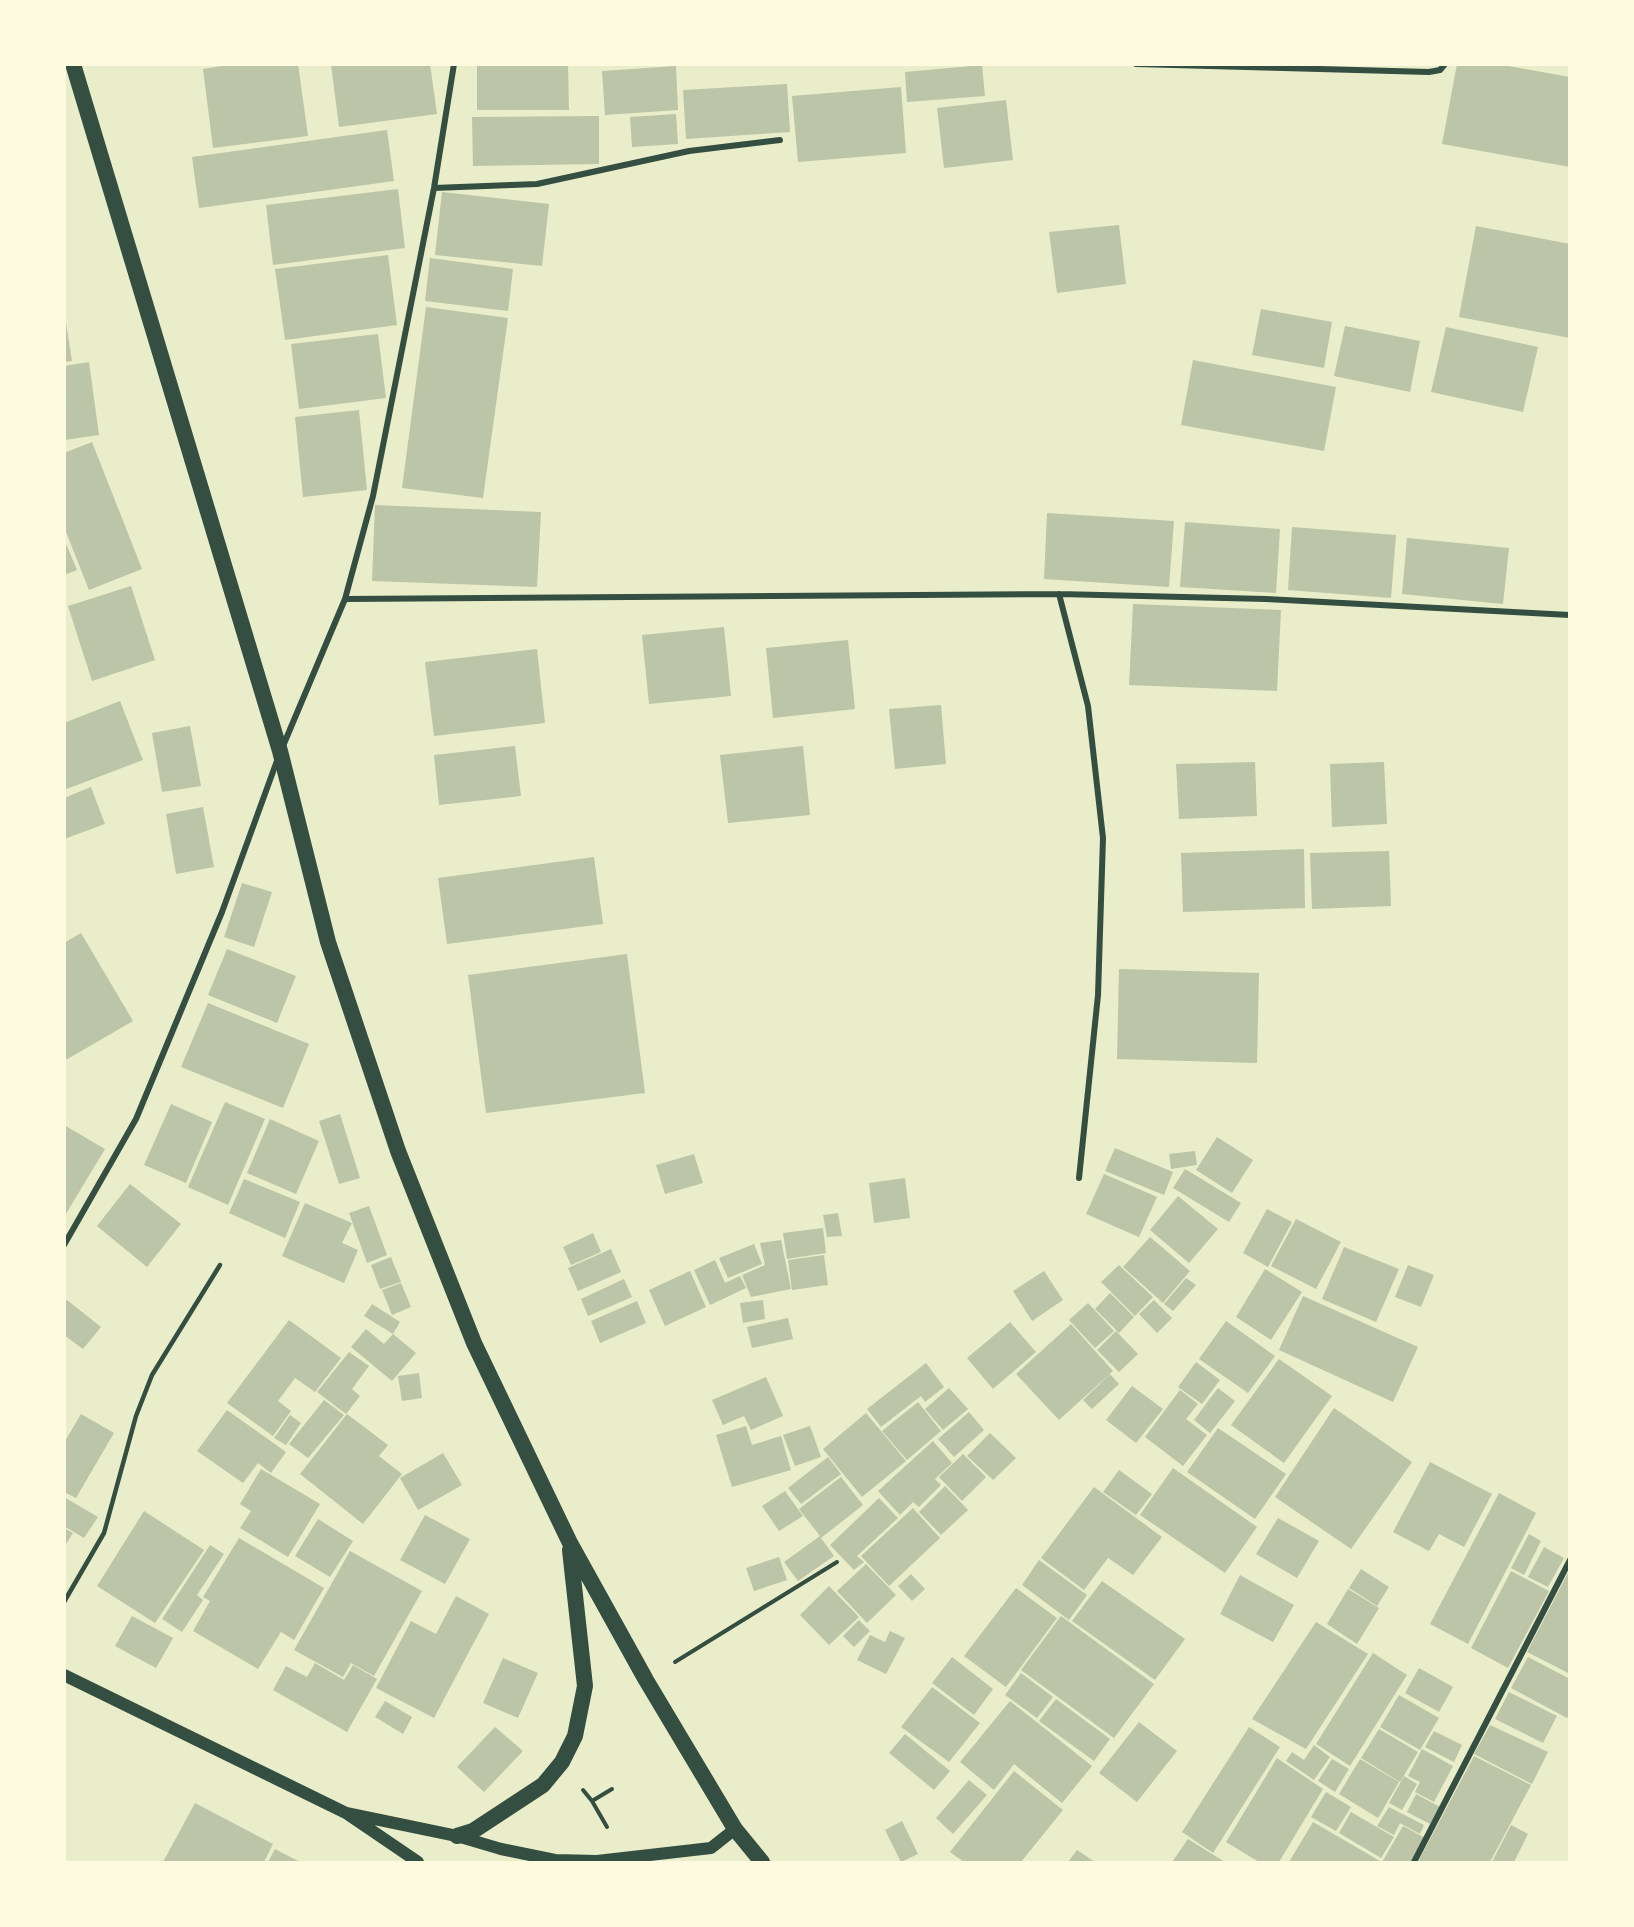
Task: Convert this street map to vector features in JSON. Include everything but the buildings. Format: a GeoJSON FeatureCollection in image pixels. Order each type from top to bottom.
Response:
{"type":"FeatureCollection","features":[{"type":"Feature","properties":{"kind":"highway"},"geometry":{"type":"LineString","coordinates":[[73,64],[280,751],[328,942],[398,1151],[474,1343],[570,1543],[646,1680],[735,1829],[762,1863]]}},
{"type":"Feature","properties":{"kind":"highway"},"geometry":{"type":"LineString","coordinates":[[457,1836],[473,1831],[543,1785],[562,1762],[575,1736],[585,1686],[570,1543]]}},
{"type":"Feature","properties":{"kind":"main road"},"geometry":{"type":"LineString","coordinates":[[64,1675],[346,1813],[418,1863]]}},
{"type":"Feature","properties":{"kind":"main road"},"geometry":{"type":"LineString","coordinates":[[346,1813],[457,1836],[501,1849],[555,1860],[597,1861],[711,1848],[735,1829]]}},
{"type":"Feature","properties":{"kind":"street"},"geometry":{"type":"LineString","coordinates":[[64,1245],[136,1119],[222,912],[280,751],[345,599],[373,496],[434,188],[454,64]]}},
{"type":"Feature","properties":{"kind":"street"},"geometry":{"type":"LineString","coordinates":[[1136,64],[1429,72],[1440,70],[1445,64]]}},
{"type":"Feature","properties":{"kind":"street"},"geometry":{"type":"LineString","coordinates":[[434,188],[537,184],[689,151],[780,140]]}},
{"type":"Feature","properties":{"kind":"street"},"geometry":{"type":"LineString","coordinates":[[345,599],[1059,594],[1266,599],[1569,615]]}},
{"type":"Feature","properties":{"kind":"street"},"geometry":{"type":"LineString","coordinates":[[1059,594],[1088,706],[1103,838],[1098,995],[1079,1178]]}},
{"type":"Feature","properties":{"kind":"street"},"geometry":{"type":"LineString","coordinates":[[1414,1863],[1569,1560]]}},
{"type":"Feature","properties":{"kind":"lane"},"geometry":{"type":"LineString","coordinates":[[64,1602],[104,1533],[136,1416],[152,1375],[220,1265]]}},
{"type":"Feature","properties":{"kind":"path"},"geometry":{"type":"LineString","coordinates":[[646,1680],[837,1562]]}},
{"type":"Feature","properties":{"kind":"path"},"geometry":{"type":"LineString","coordinates":[[610,1833],[592,1801],[612,1789]]}}]}
